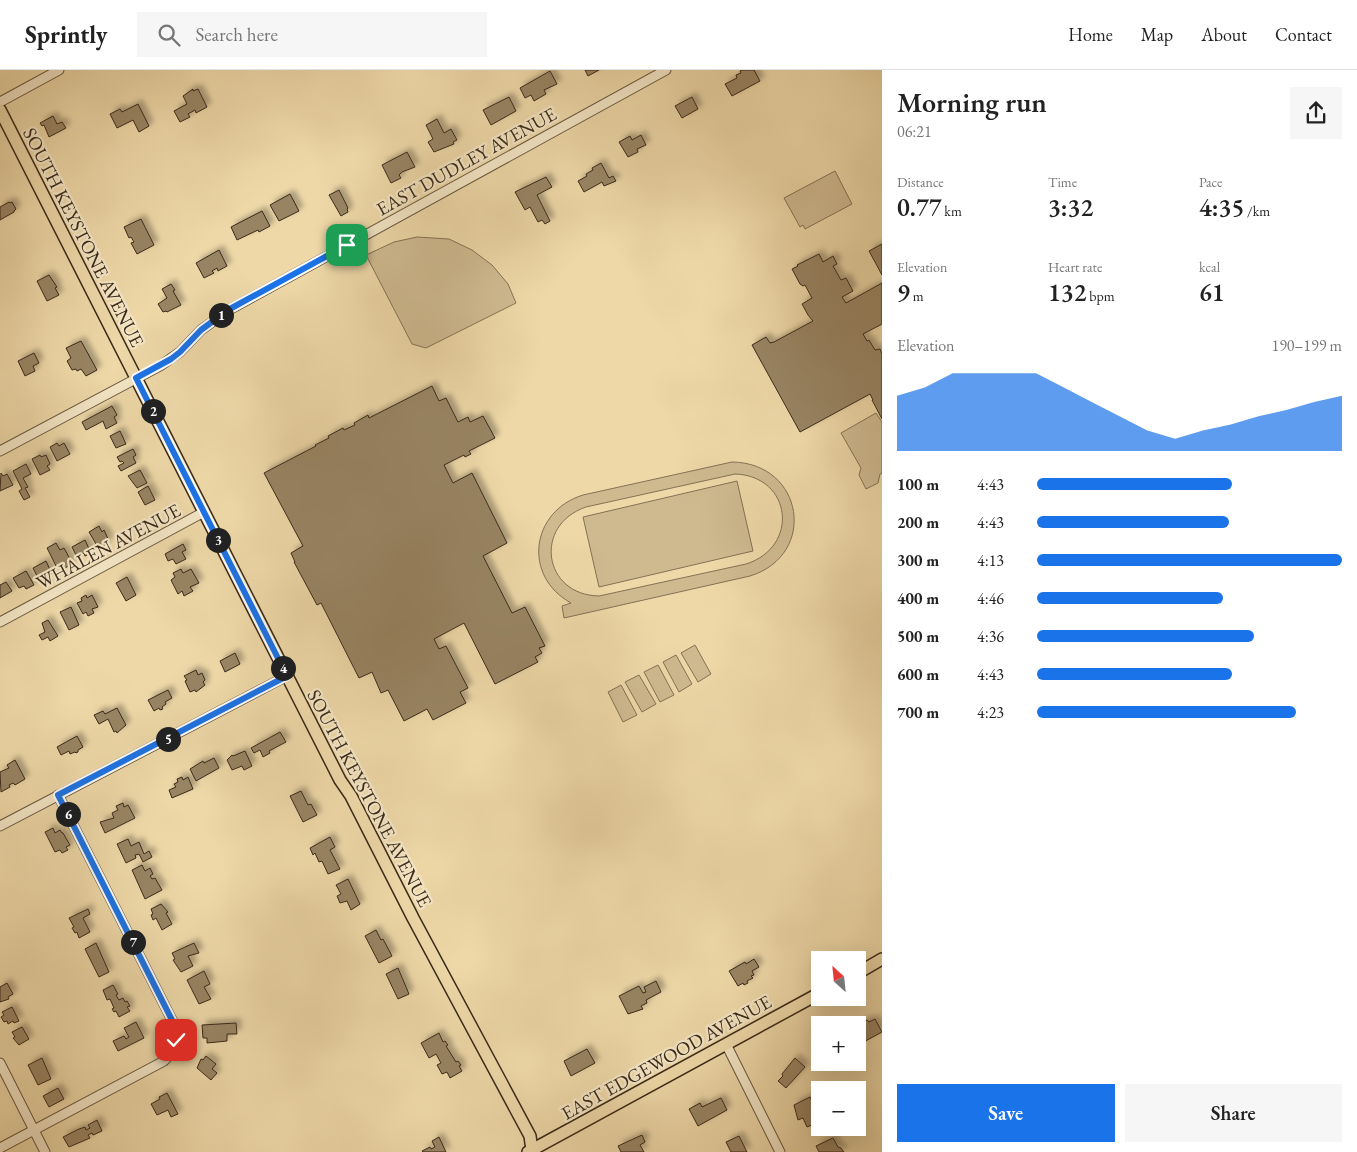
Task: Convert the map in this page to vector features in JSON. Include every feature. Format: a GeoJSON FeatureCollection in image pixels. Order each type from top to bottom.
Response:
{"type":"FeatureCollection","features":[{"type":"Feature","properties":{"kind":"main road","name":"SOUTH KEYSTONE AVENUE"},"geometry":{"type":"LineString","coordinates":[[0,110],[340,780],[351,796],[413,918],[532,1140],[531,1151]]}},
{"type":"Feature","properties":{"kind":"main road"},"geometry":{"type":"LineString","coordinates":[[866,968],[882,959]]}},
{"type":"Feature","properties":{"kind":"main road","name":"EAST EDGEWOOD AVENUE"},"geometry":{"type":"LineString","coordinates":[[531,1151],[811,998]]}},
{"type":"Feature","properties":{"kind":"street"},"geometry":{"type":"LineString","coordinates":[[0,102],[59,70]]}},
{"type":"Feature","properties":{"kind":"street","name":"EAST DUDLEY AVENUE"},"geometry":{"type":"LineString","coordinates":[[0,451],[171,359],[201,330],[228,310],[666,70]]}},
{"type":"Feature","properties":{"kind":"street","name":"WHALEN AVENUE"},"geometry":{"type":"LineString","coordinates":[[0,622],[204,512]]}},
{"type":"Feature","properties":{"kind":"street"},"geometry":{"type":"LineString","coordinates":[[0,826],[287,676]]}},
{"type":"Feature","properties":{"kind":"street"},"geometry":{"type":"LineString","coordinates":[[0,1148],[164,1061],[176,1044],[176,1032],[173,1022],[58,795]]}},
{"type":"Feature","properties":{"kind":"street"},"geometry":{"type":"LineString","coordinates":[[726,1044],[780,1152]]}},
{"type":"Feature","properties":{"kind":"street"},"geometry":{"type":"LineString","coordinates":[[0,1063],[45,1152]]}},
{"type":"Feature","properties":{"kind":"shaded area"},"geometry":{"type":"Polygon","coordinates":[[[835,171],[852,204],[805,229],[803,225],[800,227],[784,198],[835,171]]]}},
{"type":"Feature","properties":{"kind":"shaded area"},"geometry":{"type":"Polygon","coordinates":[[[417,237],[449,239],[472,250],[492,265],[508,284],[516,303],[426,348],[412,344],[366,255],[394,242],[417,237]]]}},
{"type":"Feature","properties":{"kind":"shaded area"},"geometry":{"type":"Polygon","coordinates":[[[876,413],[882,422],[882,473],[878,483],[866,489],[859,475],[861,468],[841,433],[876,413]]]}},
{"type":"Feature","properties":{"kind":"shaded area"},"geometry":{"type":"Polygon","coordinates":[[[732,462],[756,466],[775,477],[787,493],[794,512],[793,531],[786,549],[772,565],[750,576],[564,618],[562,606],[571,603],[555,591],[545,577],[540,561],[539,545],[543,529],[552,515],[566,503],[583,495],[732,462]],[[735,474],[586,507],[569,516],[558,528],[552,543],[552,558],[556,572],[566,584],[580,593],[599,596],[746,564],[763,555],[775,543],[781,529],[782,513],[778,499],[768,487],[754,478],[735,474]]]}},
{"type":"Feature","properties":{"kind":"shaded area"},"geometry":{"type":"Polygon","coordinates":[[[737,481],[753,551],[599,587],[583,517],[737,481]]]}},
{"type":"Feature","properties":{"kind":"shaded area"},"geometry":{"type":"Polygon","coordinates":[[[695,645],[711,674],[698,682],[681,653],[695,645]]]}},
{"type":"Feature","properties":{"kind":"shaded area"},"geometry":{"type":"Polygon","coordinates":[[[676,655],[692,684],[679,692],[663,662],[676,655]]]}},
{"type":"Feature","properties":{"kind":"shaded area"},"geometry":{"type":"Polygon","coordinates":[[[658,665],[674,695],[660,702],[644,672],[658,665]]]}},
{"type":"Feature","properties":{"kind":"shaded area"},"geometry":{"type":"Polygon","coordinates":[[[639,675],[656,704],[642,712],[625,682],[639,675]]]}},
{"type":"Feature","properties":{"kind":"shaded area"},"geometry":{"type":"Polygon","coordinates":[[[621,685],[637,715],[623,722],[608,692],[621,685]]]}},
{"type":"Feature","properties":{"kind":"building"},"geometry":{"type":"Polygon","coordinates":[[[585,70],[599,70],[588,76],[585,70]]]}},
{"type":"Feature","properties":{"kind":"building"},"geometry":{"type":"Polygon","coordinates":[[[754,70],[760,81],[732,96],[725,84],[737,78],[736,75],[741,73],[740,71],[754,70]]]}},
{"type":"Feature","properties":{"kind":"building"},"geometry":{"type":"Polygon","coordinates":[[[550,71],[557,84],[544,90],[546,94],[534,101],[531,95],[525,98],[520,88],[550,71]]]}},
{"type":"Feature","properties":{"kind":"building"},"geometry":{"type":"Polygon","coordinates":[[[193,89],[193,91],[198,89],[207,107],[196,113],[195,110],[188,114],[190,117],[180,122],[174,111],[187,104],[183,96],[193,89]]]}},
{"type":"Feature","properties":{"kind":"building"},"geometry":{"type":"Polygon","coordinates":[[[509,97],[516,111],[491,125],[483,110],[509,97]]]}},
{"type":"Feature","properties":{"kind":"building"},"geometry":{"type":"Polygon","coordinates":[[[692,97],[698,109],[682,118],[675,106],[692,97]]]}},
{"type":"Feature","properties":{"kind":"building"},"geometry":{"type":"Polygon","coordinates":[[[138,104],[149,126],[139,132],[133,120],[117,128],[110,114],[120,109],[122,112],[138,104]]]}},
{"type":"Feature","properties":{"kind":"building"},"geometry":{"type":"Polygon","coordinates":[[[53,116],[57,124],[62,122],[66,128],[49,137],[44,125],[42,126],[40,123],[53,116]]]}},
{"type":"Feature","properties":{"kind":"building"},"geometry":{"type":"Polygon","coordinates":[[[437,119],[444,133],[451,129],[457,140],[453,142],[454,144],[434,152],[428,142],[433,139],[426,125],[437,119]]]}},
{"type":"Feature","properties":{"kind":"building"},"geometry":{"type":"Polygon","coordinates":[[[641,135],[646,145],[637,149],[638,152],[628,157],[619,142],[630,136],[632,140],[641,135]]]}},
{"type":"Feature","properties":{"kind":"building"},"geometry":{"type":"Polygon","coordinates":[[[407,152],[415,167],[402,172],[399,175],[401,178],[391,183],[382,165],[407,152]]]}},
{"type":"Feature","properties":{"kind":"building"},"geometry":{"type":"Polygon","coordinates":[[[601,163],[609,178],[613,176],[616,181],[604,186],[602,182],[584,192],[578,181],[587,176],[586,174],[593,170],[592,168],[601,163]]]}},
{"type":"Feature","properties":{"kind":"building"},"geometry":{"type":"Polygon","coordinates":[[[546,177],[552,187],[537,195],[550,221],[545,224],[542,220],[538,222],[530,207],[525,210],[515,192],[546,177]]]}},
{"type":"Feature","properties":{"kind":"building"},"geometry":{"type":"Polygon","coordinates":[[[339,190],[348,208],[348,212],[341,216],[329,195],[339,190]]]}},
{"type":"Feature","properties":{"kind":"building"},"geometry":{"type":"Polygon","coordinates":[[[290,194],[299,211],[279,221],[270,205],[290,194]]]}},
{"type":"Feature","properties":{"kind":"building"},"geometry":{"type":"Polygon","coordinates":[[[12,202],[16,209],[0,220],[0,207],[12,202]]]}},
{"type":"Feature","properties":{"kind":"building"},"geometry":{"type":"Polygon","coordinates":[[[262,211],[270,226],[237,240],[231,227],[262,211]]]}},
{"type":"Feature","properties":{"kind":"building"},"geometry":{"type":"Polygon","coordinates":[[[141,219],[154,245],[137,254],[131,243],[134,242],[131,237],[129,238],[124,227],[141,219]]]}},
{"type":"Feature","properties":{"kind":"building"},"geometry":{"type":"Polygon","coordinates":[[[882,244],[882,275],[869,251],[882,244]]]}},
{"type":"Feature","properties":{"kind":"building"},"geometry":{"type":"Polygon","coordinates":[[[219,250],[227,266],[218,271],[217,268],[212,271],[214,273],[204,278],[196,263],[219,250]]]}},
{"type":"Feature","properties":{"kind":"building"},"geometry":{"type":"Polygon","coordinates":[[[819,254],[823,262],[833,256],[837,264],[833,266],[841,280],[846,278],[853,291],[842,297],[846,303],[882,283],[882,324],[863,334],[875,350],[880,349],[882,354],[882,419],[870,394],[800,432],[752,345],[766,337],[770,343],[774,342],[813,321],[802,304],[812,298],[805,285],[800,284],[792,269],[819,254]]]}},
{"type":"Feature","properties":{"kind":"building"},"geometry":{"type":"Polygon","coordinates":[[[49,275],[57,287],[55,288],[59,295],[47,301],[37,281],[49,275]]]}},
{"type":"Feature","properties":{"kind":"building"},"geometry":{"type":"Polygon","coordinates":[[[171,284],[181,305],[163,312],[158,304],[167,298],[162,289],[171,284]]]}},
{"type":"Feature","properties":{"kind":"building"},"geometry":{"type":"Polygon","coordinates":[[[81,341],[97,370],[86,376],[81,369],[77,371],[76,369],[72,370],[67,361],[71,358],[66,348],[81,341]]]}},
{"type":"Feature","properties":{"kind":"building"},"geometry":{"type":"Polygon","coordinates":[[[34,353],[39,363],[33,366],[35,371],[25,376],[18,361],[34,353]]]}},
{"type":"Feature","properties":{"kind":"building"},"geometry":{"type":"Polygon","coordinates":[[[432,386],[439,401],[446,398],[458,422],[468,417],[470,422],[483,416],[495,438],[469,451],[471,454],[465,457],[464,455],[444,465],[453,483],[472,473],[507,543],[483,556],[512,613],[525,607],[545,646],[539,648],[542,653],[535,657],[538,662],[495,684],[464,623],[434,639],[439,649],[446,646],[468,688],[460,692],[466,703],[433,720],[427,709],[404,721],[388,690],[381,693],[372,672],[359,678],[321,603],[317,605],[291,553],[303,546],[264,473],[316,446],[329,438],[328,436],[343,428],[344,430],[355,425],[354,423],[368,415],[369,418],[432,386]]]}},
{"type":"Feature","properties":{"kind":"building"},"geometry":{"type":"Polygon","coordinates":[[[112,406],[117,415],[114,417],[117,423],[106,429],[103,421],[86,430],[82,422],[112,406]]]}},
{"type":"Feature","properties":{"kind":"building"},"geometry":{"type":"Polygon","coordinates":[[[120,431],[126,444],[116,448],[110,436],[120,431]]]}},
{"type":"Feature","properties":{"kind":"building"},"geometry":{"type":"Polygon","coordinates":[[[57,443],[59,446],[64,443],[70,454],[57,461],[50,447],[57,443]]]}},
{"type":"Feature","properties":{"kind":"building"},"geometry":{"type":"Polygon","coordinates":[[[133,449],[136,455],[133,457],[136,463],[121,471],[118,466],[124,463],[120,462],[117,457],[133,449]]]}},
{"type":"Feature","properties":{"kind":"building"},"geometry":{"type":"Polygon","coordinates":[[[40,455],[41,457],[46,455],[50,464],[47,466],[50,470],[40,475],[32,459],[40,455]]]}},
{"type":"Feature","properties":{"kind":"building"},"geometry":{"type":"Polygon","coordinates":[[[26,464],[31,474],[23,478],[28,487],[25,488],[30,497],[24,500],[19,491],[22,489],[13,471],[26,464]]]}},
{"type":"Feature","properties":{"kind":"building"},"geometry":{"type":"Polygon","coordinates":[[[140,470],[147,483],[137,488],[128,476],[140,470]]]}},
{"type":"Feature","properties":{"kind":"building"},"geometry":{"type":"Polygon","coordinates":[[[1,473],[3,476],[7,474],[13,485],[0,491],[1,473]]]}},
{"type":"Feature","properties":{"kind":"building"},"geometry":{"type":"Polygon","coordinates":[[[148,486],[155,500],[145,505],[138,492],[148,486]]]}},
{"type":"Feature","properties":{"kind":"building"},"geometry":{"type":"Polygon","coordinates":[[[99,526],[102,532],[104,530],[109,541],[104,543],[105,546],[99,549],[89,532],[99,526]]]}},
{"type":"Feature","properties":{"kind":"building"},"geometry":{"type":"Polygon","coordinates":[[[85,540],[91,553],[85,556],[84,553],[77,557],[72,547],[85,540]]]}},
{"type":"Feature","properties":{"kind":"building"},"geometry":{"type":"Polygon","coordinates":[[[56,543],[60,550],[64,548],[71,561],[72,564],[65,568],[63,565],[57,568],[47,548],[56,543]]]}},
{"type":"Feature","properties":{"kind":"building"},"geometry":{"type":"Polygon","coordinates":[[[183,544],[186,550],[182,552],[186,559],[176,564],[173,559],[168,561],[165,554],[183,544]]]}},
{"type":"Feature","properties":{"kind":"building"},"geometry":{"type":"Polygon","coordinates":[[[46,561],[52,574],[46,577],[45,574],[38,578],[33,568],[46,561]]]}},
{"type":"Feature","properties":{"kind":"building"},"geometry":{"type":"Polygon","coordinates":[[[181,569],[183,573],[191,569],[199,583],[190,587],[193,591],[184,596],[182,591],[178,594],[171,580],[175,577],[173,573],[181,569]]]}},
{"type":"Feature","properties":{"kind":"building"},"geometry":{"type":"Polygon","coordinates":[[[26,571],[34,585],[26,589],[24,586],[19,588],[13,578],[26,571]]]}},
{"type":"Feature","properties":{"kind":"building"},"geometry":{"type":"Polygon","coordinates":[[[127,577],[136,595],[126,601],[116,583],[127,577]]]}},
{"type":"Feature","properties":{"kind":"building"},"geometry":{"type":"Polygon","coordinates":[[[6,582],[12,591],[0,598],[0,585],[6,582]]]}},
{"type":"Feature","properties":{"kind":"building"},"geometry":{"type":"Polygon","coordinates":[[[86,595],[87,598],[92,595],[98,607],[92,609],[94,613],[88,616],[86,612],[83,614],[77,603],[82,601],[81,598],[86,595]]]}},
{"type":"Feature","properties":{"kind":"building"},"geometry":{"type":"Polygon","coordinates":[[[71,607],[79,625],[69,630],[60,612],[71,607]]]}},
{"type":"Feature","properties":{"kind":"building"},"geometry":{"type":"Polygon","coordinates":[[[48,620],[58,636],[50,641],[48,637],[42,640],[39,635],[45,632],[42,623],[48,620]]]}},
{"type":"Feature","properties":{"kind":"building"},"geometry":{"type":"Polygon","coordinates":[[[235,653],[240,664],[225,672],[220,661],[235,653]]]}},
{"type":"Feature","properties":{"kind":"building"},"geometry":{"type":"Polygon","coordinates":[[[196,670],[198,675],[202,673],[205,685],[196,692],[195,690],[190,692],[184,676],[196,670]]]}},
{"type":"Feature","properties":{"kind":"building"},"geometry":{"type":"Polygon","coordinates":[[[168,690],[172,698],[165,702],[166,704],[162,707],[163,709],[160,710],[159,708],[154,711],[148,700],[168,690]]]}},
{"type":"Feature","properties":{"kind":"building"},"geometry":{"type":"Polygon","coordinates":[[[117,708],[126,725],[117,733],[116,731],[114,732],[108,719],[99,724],[94,715],[103,711],[105,714],[117,708]]]}},
{"type":"Feature","properties":{"kind":"building"},"geometry":{"type":"Polygon","coordinates":[[[280,732],[286,742],[269,751],[270,753],[263,757],[260,750],[254,753],[251,748],[280,732]]]}},
{"type":"Feature","properties":{"kind":"building"},"geometry":{"type":"Polygon","coordinates":[[[77,736],[83,747],[76,753],[70,754],[69,751],[61,755],[57,747],[77,736]]]}},
{"type":"Feature","properties":{"kind":"building"},"geometry":{"type":"Polygon","coordinates":[[[245,751],[252,766],[244,770],[242,766],[232,770],[227,760],[232,755],[245,751]]]}},
{"type":"Feature","properties":{"kind":"building"},"geometry":{"type":"Polygon","coordinates":[[[214,758],[219,768],[196,781],[190,769],[203,761],[204,763],[214,758]]]}},
{"type":"Feature","properties":{"kind":"building"},"geometry":{"type":"Polygon","coordinates":[[[15,760],[25,779],[15,785],[13,783],[9,785],[10,787],[1,792],[0,772],[9,768],[7,765],[15,760]]]}},
{"type":"Feature","properties":{"kind":"building"},"geometry":{"type":"Polygon","coordinates":[[[182,777],[183,780],[188,777],[193,789],[172,798],[169,790],[176,787],[174,784],[178,782],[177,779],[182,777]]]}},
{"type":"Feature","properties":{"kind":"building"},"geometry":{"type":"Polygon","coordinates":[[[301,791],[308,805],[311,804],[317,815],[303,822],[290,796],[301,791]]]}},
{"type":"Feature","properties":{"kind":"building"},"geometry":{"type":"Polygon","coordinates":[[[123,803],[124,807],[128,805],[135,818],[105,833],[100,822],[114,818],[112,813],[118,810],[116,806],[123,803]]]}},
{"type":"Feature","properties":{"kind":"building"},"geometry":{"type":"Polygon","coordinates":[[[53,828],[55,833],[60,830],[63,833],[70,845],[66,847],[68,850],[62,853],[60,850],[55,852],[45,832],[53,828]]]}},
{"type":"Feature","properties":{"kind":"building"},"geometry":{"type":"Polygon","coordinates":[[[330,837],[335,847],[330,850],[340,869],[328,874],[322,861],[319,862],[315,853],[313,855],[310,848],[330,837]]]}},
{"type":"Feature","properties":{"kind":"building"},"geometry":{"type":"Polygon","coordinates":[[[128,839],[131,846],[139,842],[144,854],[149,851],[152,857],[143,862],[139,854],[135,855],[136,858],[126,863],[117,844],[128,839]]]}},
{"type":"Feature","properties":{"kind":"building"},"geometry":{"type":"Polygon","coordinates":[[[142,865],[145,871],[150,868],[153,874],[150,876],[152,879],[155,878],[162,890],[145,899],[132,870],[142,865]]]}},
{"type":"Feature","properties":{"kind":"building"},"geometry":{"type":"Polygon","coordinates":[[[348,879],[360,904],[351,910],[347,901],[340,903],[337,896],[341,894],[336,885],[348,879]]]}},
{"type":"Feature","properties":{"kind":"building"},"geometry":{"type":"Polygon","coordinates":[[[161,904],[168,912],[166,913],[172,924],[162,930],[156,918],[153,920],[151,915],[153,914],[151,909],[161,904]]]}},
{"type":"Feature","properties":{"kind":"building"},"geometry":{"type":"Polygon","coordinates":[[[88,909],[90,914],[83,918],[90,932],[79,938],[77,932],[75,933],[72,928],[74,927],[69,918],[88,909]]]}},
{"type":"Feature","properties":{"kind":"building"},"geometry":{"type":"Polygon","coordinates":[[[376,930],[392,956],[379,963],[365,936],[376,930]]]}},
{"type":"Feature","properties":{"kind":"building"},"geometry":{"type":"Polygon","coordinates":[[[96,943],[109,972],[99,977],[85,949],[96,943]]]}},
{"type":"Feature","properties":{"kind":"building"},"geometry":{"type":"Polygon","coordinates":[[[194,943],[199,953],[188,956],[193,966],[181,972],[173,960],[175,959],[172,953],[194,943]]]}},
{"type":"Feature","properties":{"kind":"building"},"geometry":{"type":"Polygon","coordinates":[[[754,959],[759,967],[752,971],[754,975],[751,976],[753,978],[747,981],[748,983],[738,986],[729,971],[754,959]]]}},
{"type":"Feature","properties":{"kind":"building"},"geometry":{"type":"Polygon","coordinates":[[[398,968],[409,994],[398,999],[386,974],[398,968]]]}},
{"type":"Feature","properties":{"kind":"building"},"geometry":{"type":"Polygon","coordinates":[[[204,971],[210,984],[204,987],[211,999],[199,1004],[187,980],[204,971]]]}},
{"type":"Feature","properties":{"kind":"building"},"geometry":{"type":"Polygon","coordinates":[[[656,981],[661,992],[646,1000],[647,1003],[641,1006],[643,1009],[628,1014],[619,996],[639,986],[643,993],[646,992],[644,987],[656,981]]]}},
{"type":"Feature","properties":{"kind":"building"},"geometry":{"type":"Polygon","coordinates":[[[7,983],[13,994],[8,997],[9,999],[0,1002],[0,987],[7,983]]]}},
{"type":"Feature","properties":{"kind":"building"},"geometry":{"type":"Polygon","coordinates":[[[113,985],[119,1000],[123,998],[130,1006],[127,1007],[130,1011],[119,1017],[116,1011],[114,1012],[112,1009],[114,1008],[110,999],[107,1000],[103,990],[113,985]]]}},
{"type":"Feature","properties":{"kind":"building"},"geometry":{"type":"Polygon","coordinates":[[[12,1007],[19,1021],[14,1023],[13,1021],[8,1024],[1,1017],[4,1015],[2,1012],[12,1007]]]}},
{"type":"Feature","properties":{"kind":"building"},"geometry":{"type":"Polygon","coordinates":[[[875,1019],[882,1032],[866,1041],[866,1021],[869,1022],[875,1019]]]}},
{"type":"Feature","properties":{"kind":"building"},"geometry":{"type":"Polygon","coordinates":[[[136,1022],[144,1038],[118,1051],[113,1041],[124,1036],[126,1039],[129,1037],[124,1028],[136,1022]]]}},
{"type":"Feature","properties":{"kind":"building"},"geometry":{"type":"Polygon","coordinates":[[[236,1023],[237,1034],[227,1034],[227,1041],[207,1043],[207,1038],[203,1038],[202,1025],[236,1023]]]}},
{"type":"Feature","properties":{"kind":"building"},"geometry":{"type":"Polygon","coordinates":[[[22,1027],[29,1039],[19,1045],[13,1038],[15,1037],[12,1032],[22,1027]]]}},
{"type":"Feature","properties":{"kind":"building"},"geometry":{"type":"Polygon","coordinates":[[[439,1033],[443,1042],[445,1041],[448,1045],[446,1046],[456,1062],[458,1061],[461,1065],[459,1066],[462,1071],[450,1078],[447,1072],[442,1074],[437,1065],[441,1063],[436,1054],[429,1058],[421,1043],[439,1033]]]}},
{"type":"Feature","properties":{"kind":"building"},"geometry":{"type":"Polygon","coordinates":[[[587,1049],[595,1063],[571,1076],[564,1061],[587,1049]]]}},
{"type":"Feature","properties":{"kind":"building"},"geometry":{"type":"Polygon","coordinates":[[[206,1056],[216,1064],[212,1069],[217,1073],[211,1080],[197,1068],[201,1059],[203,1060],[206,1056]]]}},
{"type":"Feature","properties":{"kind":"building"},"geometry":{"type":"Polygon","coordinates":[[[42,1058],[51,1079],[38,1085],[28,1065],[42,1058]]]}},
{"type":"Feature","properties":{"kind":"building"},"geometry":{"type":"Polygon","coordinates":[[[795,1058],[805,1067],[786,1088],[778,1081],[795,1058]]]}},
{"type":"Feature","properties":{"kind":"building"},"geometry":{"type":"Polygon","coordinates":[[[58,1088],[64,1099],[49,1107],[43,1096],[58,1088]]]}},
{"type":"Feature","properties":{"kind":"building"},"geometry":{"type":"Polygon","coordinates":[[[167,1093],[178,1114],[171,1117],[168,1110],[157,1115],[151,1104],[167,1093]]]}},
{"type":"Feature","properties":{"kind":"building"},"geometry":{"type":"Polygon","coordinates":[[[810,1097],[811,1125],[807,1127],[803,1118],[798,1120],[794,1105],[810,1097]]]}},
{"type":"Feature","properties":{"kind":"building"},"geometry":{"type":"Polygon","coordinates":[[[721,1098],[727,1110],[698,1126],[689,1109],[700,1103],[702,1107],[721,1098]]]}},
{"type":"Feature","properties":{"kind":"building"},"geometry":{"type":"Polygon","coordinates":[[[97,1120],[102,1131],[93,1135],[92,1133],[88,1135],[90,1138],[69,1147],[63,1137],[85,1127],[86,1130],[90,1128],[88,1125],[97,1120]]]}},
{"type":"Feature","properties":{"kind":"building"},"geometry":{"type":"Polygon","coordinates":[[[642,1135],[645,1142],[640,1145],[644,1152],[621,1152],[618,1146],[642,1135]]]}},
{"type":"Feature","properties":{"kind":"building"},"geometry":{"type":"Polygon","coordinates":[[[739,1136],[747,1152],[731,1152],[726,1142],[739,1136]]]}},
{"type":"Feature","properties":{"kind":"building"},"geometry":{"type":"Polygon","coordinates":[[[439,1137],[446,1152],[422,1151],[435,1147],[432,1141],[439,1137]]]}},
{"type":"Feature","properties":{"kind":"building"},"geometry":{"type":"Polygon","coordinates":[[[833,1138],[838,1147],[844,1152],[819,1152],[816,1146],[833,1138]]]}},
{"type":"Feature","properties":{"kind":"route"},"geometry":{"type":"LineString","coordinates":[[176,1040],[176,1030],[173,1022],[58,795],[287,676],[136,378],[171,359],[201,330],[228,310],[347,245]]}}]}
